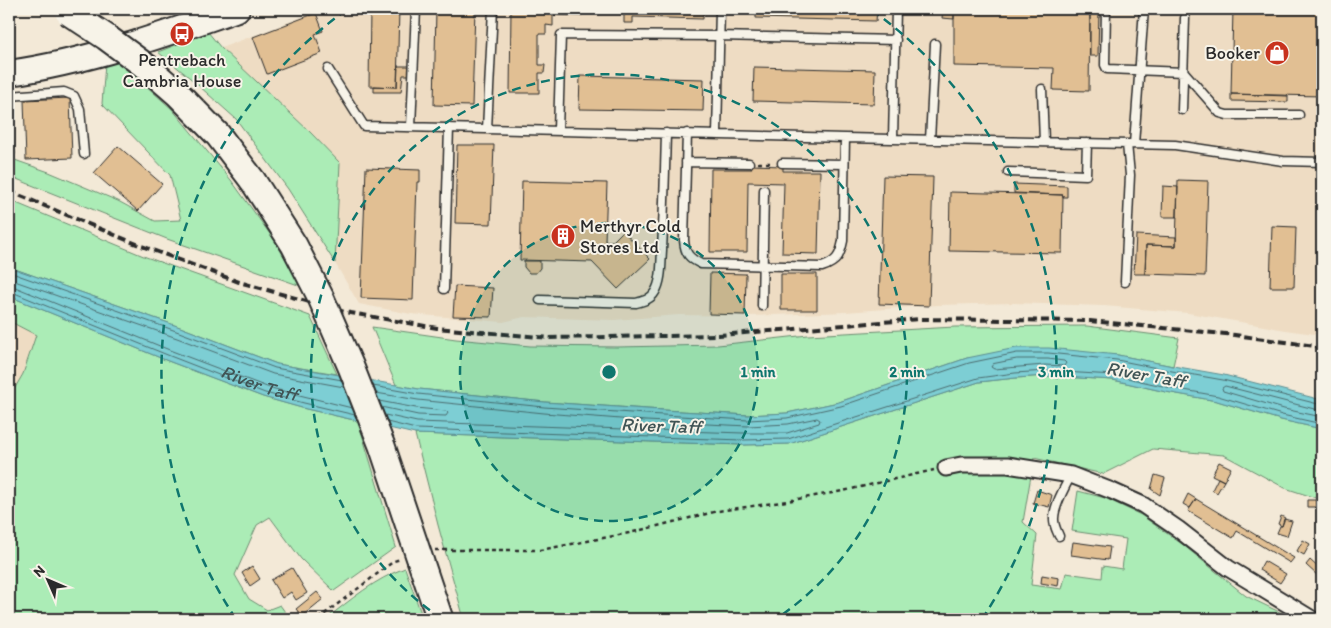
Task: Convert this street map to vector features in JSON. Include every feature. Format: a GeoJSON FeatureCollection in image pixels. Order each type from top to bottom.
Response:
{"type":"FeatureCollection","features":[{"type":"Feature","properties":{"kind":"highway"},"geometry":{"type":"LineString","coordinates":[[65,10],[106,36],[178,94],[218,136],[253,181],[294,245],[321,298],[382,446],[440,619]]}},
{"type":"Feature","properties":{"kind":"main road"},"geometry":{"type":"LineString","coordinates":[[9,73],[77,60],[139,42],[237,9]]}},
{"type":"Feature","properties":{"kind":"street"},"geometry":{"type":"LineString","coordinates":[[946,468],[960,465],[1008,465],[1071,475],[1143,505],[1178,529],[1228,568],[1312,619]]}},
{"type":"Feature","properties":{"kind":"lane"},"geometry":{"type":"LineString","coordinates":[[412,127],[416,9]]}},
{"type":"Feature","properties":{"kind":"lane"},"geometry":{"type":"LineString","coordinates":[[487,129],[492,9]]}},
{"type":"Feature","properties":{"kind":"lane"},"geometry":{"type":"LineString","coordinates":[[717,134],[720,9]]}},
{"type":"Feature","properties":{"kind":"lane"},"geometry":{"type":"LineString","coordinates":[[893,139],[896,9]]}},
{"type":"Feature","properties":{"kind":"lane"},"geometry":{"type":"LineString","coordinates":[[1106,9],[1105,65],[1108,69],[1184,72],[1220,113],[1226,116],[1300,115]]}},
{"type":"Feature","properties":{"kind":"lane"},"geometry":{"type":"LineString","coordinates":[[1125,282],[1131,144],[1140,71],[1144,9]]}},
{"type":"Feature","properties":{"kind":"lane"},"geometry":{"type":"LineString","coordinates":[[1182,110],[1185,18]]}},
{"type":"Feature","properties":{"kind":"lane"},"geometry":{"type":"LineString","coordinates":[[558,130],[561,35],[896,40]]}},
{"type":"Feature","properties":{"kind":"lane"},"geometry":{"type":"LineString","coordinates":[[930,140],[935,44]]}},
{"type":"Feature","properties":{"kind":"lane"},"geometry":{"type":"LineString","coordinates":[[328,70],[364,126],[1175,145],[1283,161],[1322,162]]}},
{"type":"Feature","properties":{"kind":"lane"},"geometry":{"type":"LineString","coordinates":[[1042,89],[1044,142]]}},
{"type":"Feature","properties":{"kind":"lane"},"geometry":{"type":"LineString","coordinates":[[9,96],[64,92],[74,96],[80,109],[84,154]]}},
{"type":"Feature","properties":{"kind":"lane"},"geometry":{"type":"LineString","coordinates":[[444,289],[449,128]]}},
{"type":"Feature","properties":{"kind":"lane"},"geometry":{"type":"LineString","coordinates":[[540,300],[636,303],[650,298],[655,293],[660,270],[664,215],[666,133]]}},
{"type":"Feature","properties":{"kind":"lane"},"geometry":{"type":"LineString","coordinates":[[687,133],[685,250],[692,259],[701,264],[822,267],[833,263],[840,254],[843,241],[845,138]]}},
{"type":"Feature","properties":{"kind":"lane"},"geometry":{"type":"LineString","coordinates":[[1008,172],[1086,175],[1086,143]]}},
{"type":"Feature","properties":{"kind":"lane"},"geometry":{"type":"LineString","coordinates":[[686,162],[749,162]]}},
{"type":"Feature","properties":{"kind":"lane"},"geometry":{"type":"LineString","coordinates":[[782,163],[844,164]]}},
{"type":"Feature","properties":{"kind":"lane"},"geometry":{"type":"LineString","coordinates":[[762,306],[764,190]]}},
{"type":"Feature","properties":{"kind":"lane"},"geometry":{"type":"LineString","coordinates":[[1059,536],[1054,514],[1071,475]]}},
{"type":"Feature","properties":{"kind":"path"},"geometry":{"type":"LineString","coordinates":[[749,162],[782,163]]}},
{"type":"Feature","properties":{"kind":"path"},"geometry":{"type":"LineString","coordinates":[[429,550],[540,550],[629,533],[718,511],[842,491],[946,468]]}},
{"type":"Feature","properties":{"kind":"path"},"geometry":{"type":"LineString","coordinates":[[318,619],[394,561],[403,558]]}},
{"type":"Feature","properties":{"kind":"shaded area"},"geometry":{"type":"Polygon","coordinates":[[[323,9],[1322,9],[1322,335],[1188,313],[1104,306],[1013,303],[938,305],[846,312],[749,316],[679,315],[614,320],[524,317],[503,322],[411,314],[359,304],[335,263],[339,163],[310,132],[221,48],[323,9]]]}},
{"type":"Feature","properties":{"kind":"shaded area"},"geometry":{"type":"Polygon","coordinates":[[[9,321],[37,335],[23,374],[9,398],[9,321]]]}},
{"type":"Feature","properties":{"kind":"green space"},"geometry":{"type":"Polygon","coordinates":[[[208,32],[221,48],[340,163],[335,263],[288,189],[236,119],[158,52],[208,32]]]}},
{"type":"Feature","properties":{"kind":"green space"},"geometry":{"type":"Polygon","coordinates":[[[115,58],[172,109],[231,180],[275,241],[301,286],[167,239],[9,176],[9,158],[49,172],[118,201],[155,221],[181,220],[170,175],[102,104],[105,63],[115,58]]]}},
{"type":"Feature","properties":{"kind":"green space"},"geometry":{"type":"Polygon","coordinates":[[[9,200],[146,257],[310,316],[337,374],[277,364],[180,327],[9,267],[9,200]]]}},
{"type":"Feature","properties":{"kind":"green space"},"geometry":{"type":"Polygon","coordinates":[[[9,296],[168,361],[263,397],[358,421],[396,547],[334,591],[301,559],[270,517],[257,525],[235,575],[249,599],[267,610],[280,605],[290,619],[9,619],[9,398],[23,374],[36,335],[9,321],[9,296]]]}},
{"type":"Feature","properties":{"kind":"green space"},"geometry":{"type":"Polygon","coordinates":[[[1087,326],[1179,338],[1173,366],[1118,355],[967,358],[839,402],[787,413],[748,415],[545,402],[396,385],[372,327],[456,339],[530,346],[617,347],[718,345],[808,335],[955,327],[1087,326]]]}},
{"type":"Feature","properties":{"kind":"green space"},"geometry":{"type":"Polygon","coordinates":[[[1046,376],[1113,380],[1217,401],[1281,420],[1322,429],[1322,500],[1285,488],[1224,455],[1153,449],[1103,474],[1034,458],[1023,522],[1037,535],[1031,585],[1062,589],[1066,573],[1102,578],[1103,566],[1122,569],[1126,539],[1072,531],[1078,491],[1105,498],[1141,515],[1182,544],[1246,596],[1294,619],[464,619],[415,434],[743,445],[789,444],[979,382],[1046,376]]]}},
{"type":"Feature","properties":{"kind":"green space"},"geometry":{"type":"Polygon","coordinates":[[[405,568],[423,619],[326,619],[373,584],[405,568]]]}},
{"type":"Feature","properties":{"kind":"water","name":"River Taff"},"geometry":{"type":"Polygon","coordinates":[[[9,267],[180,327],[277,364],[419,389],[545,402],[647,409],[748,415],[787,413],[839,402],[967,358],[1016,348],[1049,348],[1118,355],[1224,375],[1322,400],[1322,429],[1281,420],[1217,401],[1113,380],[1046,376],[979,382],[789,444],[743,445],[415,434],[263,397],[168,361],[9,296],[9,267]]]}},
{"type":"Feature","properties":{"kind":"building"},"geometry":{"type":"Polygon","coordinates":[[[370,9],[399,9],[397,87],[369,86],[370,9]]]}},
{"type":"Feature","properties":{"kind":"building"},"geometry":{"type":"Polygon","coordinates":[[[436,9],[475,9],[472,106],[434,105],[436,9]]]}},
{"type":"Feature","properties":{"kind":"building"},"geometry":{"type":"Polygon","coordinates":[[[511,9],[553,9],[553,26],[546,25],[546,34],[539,34],[539,65],[545,65],[544,73],[539,73],[539,93],[510,93],[511,9]]]}},
{"type":"Feature","properties":{"kind":"building"},"geometry":{"type":"Polygon","coordinates":[[[553,9],[581,9],[581,16],[553,15],[553,9]]]}},
{"type":"Feature","properties":{"kind":"building"},"geometry":{"type":"Polygon","coordinates":[[[624,9],[703,9],[703,19],[633,17],[633,23],[624,23],[624,9]]]}},
{"type":"Feature","properties":{"kind":"building"},"geometry":{"type":"Polygon","coordinates":[[[756,9],[877,9],[876,21],[756,18],[756,9]]]}},
{"type":"Feature","properties":{"kind":"building"},"geometry":{"type":"Polygon","coordinates":[[[943,9],[954,9],[954,19],[942,18],[943,9]]]}},
{"type":"Feature","properties":{"kind":"building"},"geometry":{"type":"Polygon","coordinates":[[[954,9],[1090,10],[1089,91],[1053,90],[1054,68],[954,66],[954,9]]]}},
{"type":"Feature","properties":{"kind":"building"},"geometry":{"type":"Polygon","coordinates":[[[1070,9],[1099,9],[1098,56],[1090,56],[1090,10],[1070,9]]]}},
{"type":"Feature","properties":{"kind":"building","name":"Booker"},"geometry":{"type":"Polygon","coordinates":[[[1233,9],[1322,12],[1322,96],[1231,94],[1233,9]]]}},
{"type":"Feature","properties":{"kind":"building"},"geometry":{"type":"Polygon","coordinates":[[[316,13],[323,31],[315,34],[322,53],[267,74],[253,37],[316,13]]]}},
{"type":"Feature","properties":{"kind":"building"},"geometry":{"type":"Polygon","coordinates":[[[398,66],[409,66],[410,75],[403,75],[401,92],[374,92],[374,86],[397,87],[398,66]]]}},
{"type":"Feature","properties":{"kind":"building"},"geometry":{"type":"Polygon","coordinates":[[[754,67],[875,70],[874,104],[753,101],[754,67]]]}},
{"type":"Feature","properties":{"kind":"building"},"geometry":{"type":"Polygon","coordinates":[[[580,76],[704,79],[703,111],[579,109],[580,76]]]}},
{"type":"Feature","properties":{"kind":"building"},"geometry":{"type":"Polygon","coordinates":[[[1231,94],[1288,96],[1288,102],[1231,101],[1231,94]]]}},
{"type":"Feature","properties":{"kind":"building"},"geometry":{"type":"Polygon","coordinates":[[[70,98],[72,158],[26,160],[24,100],[70,98]]]}},
{"type":"Feature","properties":{"kind":"building"},"geometry":{"type":"Polygon","coordinates":[[[457,145],[494,145],[491,224],[455,223],[457,145]]]}},
{"type":"Feature","properties":{"kind":"building"},"geometry":{"type":"Polygon","coordinates":[[[118,146],[162,184],[138,211],[94,173],[118,146]]]}},
{"type":"Feature","properties":{"kind":"building"},"geometry":{"type":"Polygon","coordinates":[[[751,165],[783,166],[783,171],[820,171],[818,254],[782,253],[784,183],[748,182],[747,252],[710,252],[711,169],[751,169],[751,165]]]}},
{"type":"Feature","properties":{"kind":"building"},"geometry":{"type":"Polygon","coordinates":[[[366,168],[420,170],[420,182],[417,182],[413,300],[361,298],[366,168]]]}},
{"type":"Feature","properties":{"kind":"building"},"geometry":{"type":"Polygon","coordinates":[[[883,176],[933,177],[929,306],[879,304],[883,176]]]}},
{"type":"Feature","properties":{"kind":"building"},"geometry":{"type":"Polygon","coordinates":[[[1178,180],[1208,181],[1205,276],[1145,274],[1146,245],[1176,246],[1178,180]]]}},
{"type":"Feature","properties":{"kind":"building","name":"Merthyr Cold Stores Ltd"},"geometry":{"type":"Polygon","coordinates":[[[522,181],[607,183],[605,241],[613,241],[623,231],[650,259],[618,289],[592,262],[520,260],[522,181]]]}},
{"type":"Feature","properties":{"kind":"building"},"geometry":{"type":"Polygon","coordinates":[[[1014,184],[1067,186],[1067,197],[1063,197],[1063,195],[1014,193],[1014,184]]]}},
{"type":"Feature","properties":{"kind":"building"},"geometry":{"type":"Polygon","coordinates":[[[1163,186],[1178,187],[1177,217],[1162,217],[1163,186]]]}},
{"type":"Feature","properties":{"kind":"building"},"geometry":{"type":"Polygon","coordinates":[[[950,192],[1063,195],[1062,253],[949,251],[950,192]]]}},
{"type":"Feature","properties":{"kind":"building"},"geometry":{"type":"Polygon","coordinates":[[[1272,226],[1296,227],[1294,287],[1270,287],[1272,226]]]}},
{"type":"Feature","properties":{"kind":"building"},"geometry":{"type":"Polygon","coordinates":[[[1136,235],[1176,237],[1176,246],[1146,245],[1145,274],[1134,274],[1136,235]]]}},
{"type":"Feature","properties":{"kind":"building"},"geometry":{"type":"Polygon","coordinates":[[[524,261],[540,261],[540,268],[536,273],[529,273],[524,267],[524,261]]]}},
{"type":"Feature","properties":{"kind":"building"},"geometry":{"type":"Polygon","coordinates":[[[710,273],[746,274],[745,315],[709,314],[710,273]]]}},
{"type":"Feature","properties":{"kind":"building"},"geometry":{"type":"Polygon","coordinates":[[[781,274],[817,274],[817,310],[781,310],[781,274]]]}},
{"type":"Feature","properties":{"kind":"building"},"geometry":{"type":"Polygon","coordinates":[[[455,286],[493,288],[491,317],[453,316],[455,286]]]}},
{"type":"Feature","properties":{"kind":"building"},"geometry":{"type":"Polygon","coordinates":[[[1322,303],[1322,326],[1319,326],[1322,303]]]}},
{"type":"Feature","properties":{"kind":"building"},"geometry":{"type":"Polygon","coordinates":[[[1219,462],[1231,468],[1224,481],[1212,475],[1219,462]]]}},
{"type":"Feature","properties":{"kind":"building"},"geometry":{"type":"Polygon","coordinates":[[[1155,475],[1165,478],[1160,495],[1151,489],[1155,475]]]}},
{"type":"Feature","properties":{"kind":"building"},"geometry":{"type":"Polygon","coordinates":[[[1218,478],[1224,481],[1217,493],[1212,490],[1218,478]]]}},
{"type":"Feature","properties":{"kind":"building"},"geometry":{"type":"Polygon","coordinates":[[[1037,490],[1052,495],[1049,507],[1033,503],[1037,490]]]}},
{"type":"Feature","properties":{"kind":"building"},"geometry":{"type":"Polygon","coordinates":[[[1188,494],[1196,499],[1190,508],[1183,504],[1188,494]]]}},
{"type":"Feature","properties":{"kind":"building"},"geometry":{"type":"Polygon","coordinates":[[[1196,499],[1294,558],[1290,563],[1237,531],[1233,538],[1188,511],[1196,499]]]}},
{"type":"Feature","properties":{"kind":"building"},"geometry":{"type":"Polygon","coordinates":[[[1307,500],[1316,500],[1316,507],[1307,507],[1307,500]]]}},
{"type":"Feature","properties":{"kind":"building"},"geometry":{"type":"Polygon","coordinates":[[[1281,516],[1285,518],[1282,526],[1278,524],[1281,516]]]}},
{"type":"Feature","properties":{"kind":"building"},"geometry":{"type":"Polygon","coordinates":[[[1284,519],[1292,521],[1287,536],[1277,533],[1284,519]]]}},
{"type":"Feature","properties":{"kind":"building"},"geometry":{"type":"Polygon","coordinates":[[[1303,540],[1310,544],[1304,555],[1297,551],[1303,540]]]}},
{"type":"Feature","properties":{"kind":"building"},"geometry":{"type":"Polygon","coordinates":[[[1073,542],[1110,547],[1108,560],[1071,555],[1073,542]]]}},
{"type":"Feature","properties":{"kind":"building"},"geometry":{"type":"Polygon","coordinates":[[[1310,560],[1322,571],[1318,576],[1306,565],[1310,560]]]}},
{"type":"Feature","properties":{"kind":"building"},"geometry":{"type":"Polygon","coordinates":[[[1264,561],[1286,574],[1280,583],[1259,570],[1264,561]]]}},
{"type":"Feature","properties":{"kind":"building"},"geometry":{"type":"Polygon","coordinates":[[[252,566],[260,579],[250,586],[242,573],[252,566]]]}},
{"type":"Feature","properties":{"kind":"building"},"geometry":{"type":"Polygon","coordinates":[[[292,568],[307,593],[296,600],[291,592],[282,598],[271,580],[292,568]]]}},
{"type":"Feature","properties":{"kind":"building"},"geometry":{"type":"Polygon","coordinates":[[[1042,575],[1059,578],[1058,586],[1041,583],[1042,575]]]}},
{"type":"Feature","properties":{"kind":"building"},"geometry":{"type":"Polygon","coordinates":[[[317,592],[323,599],[302,616],[296,609],[317,592]]]}},
{"type":"Feature","properties":{"kind":"railway"},"geometry":{"type":"LineString","coordinates":[[9,191],[139,245],[239,282],[345,312],[437,328],[550,338],[719,335],[920,319],[1090,321],[1235,335],[1322,347]]}},
{"type":"Feature","properties":{"kind":"place","name":"Pentrebach Cambria House"},"geometry":{"type":"Point","coordinates":[182,34]}},
{"type":"Feature","properties":{"kind":"place","name":"Booker"},"geometry":{"type":"Point","coordinates":[1277,53]}},
{"type":"Feature","properties":{"kind":"place","name":"Merthyr Cold Stores Ltd"},"geometry":{"type":"Point","coordinates":[563,236]}}]}
